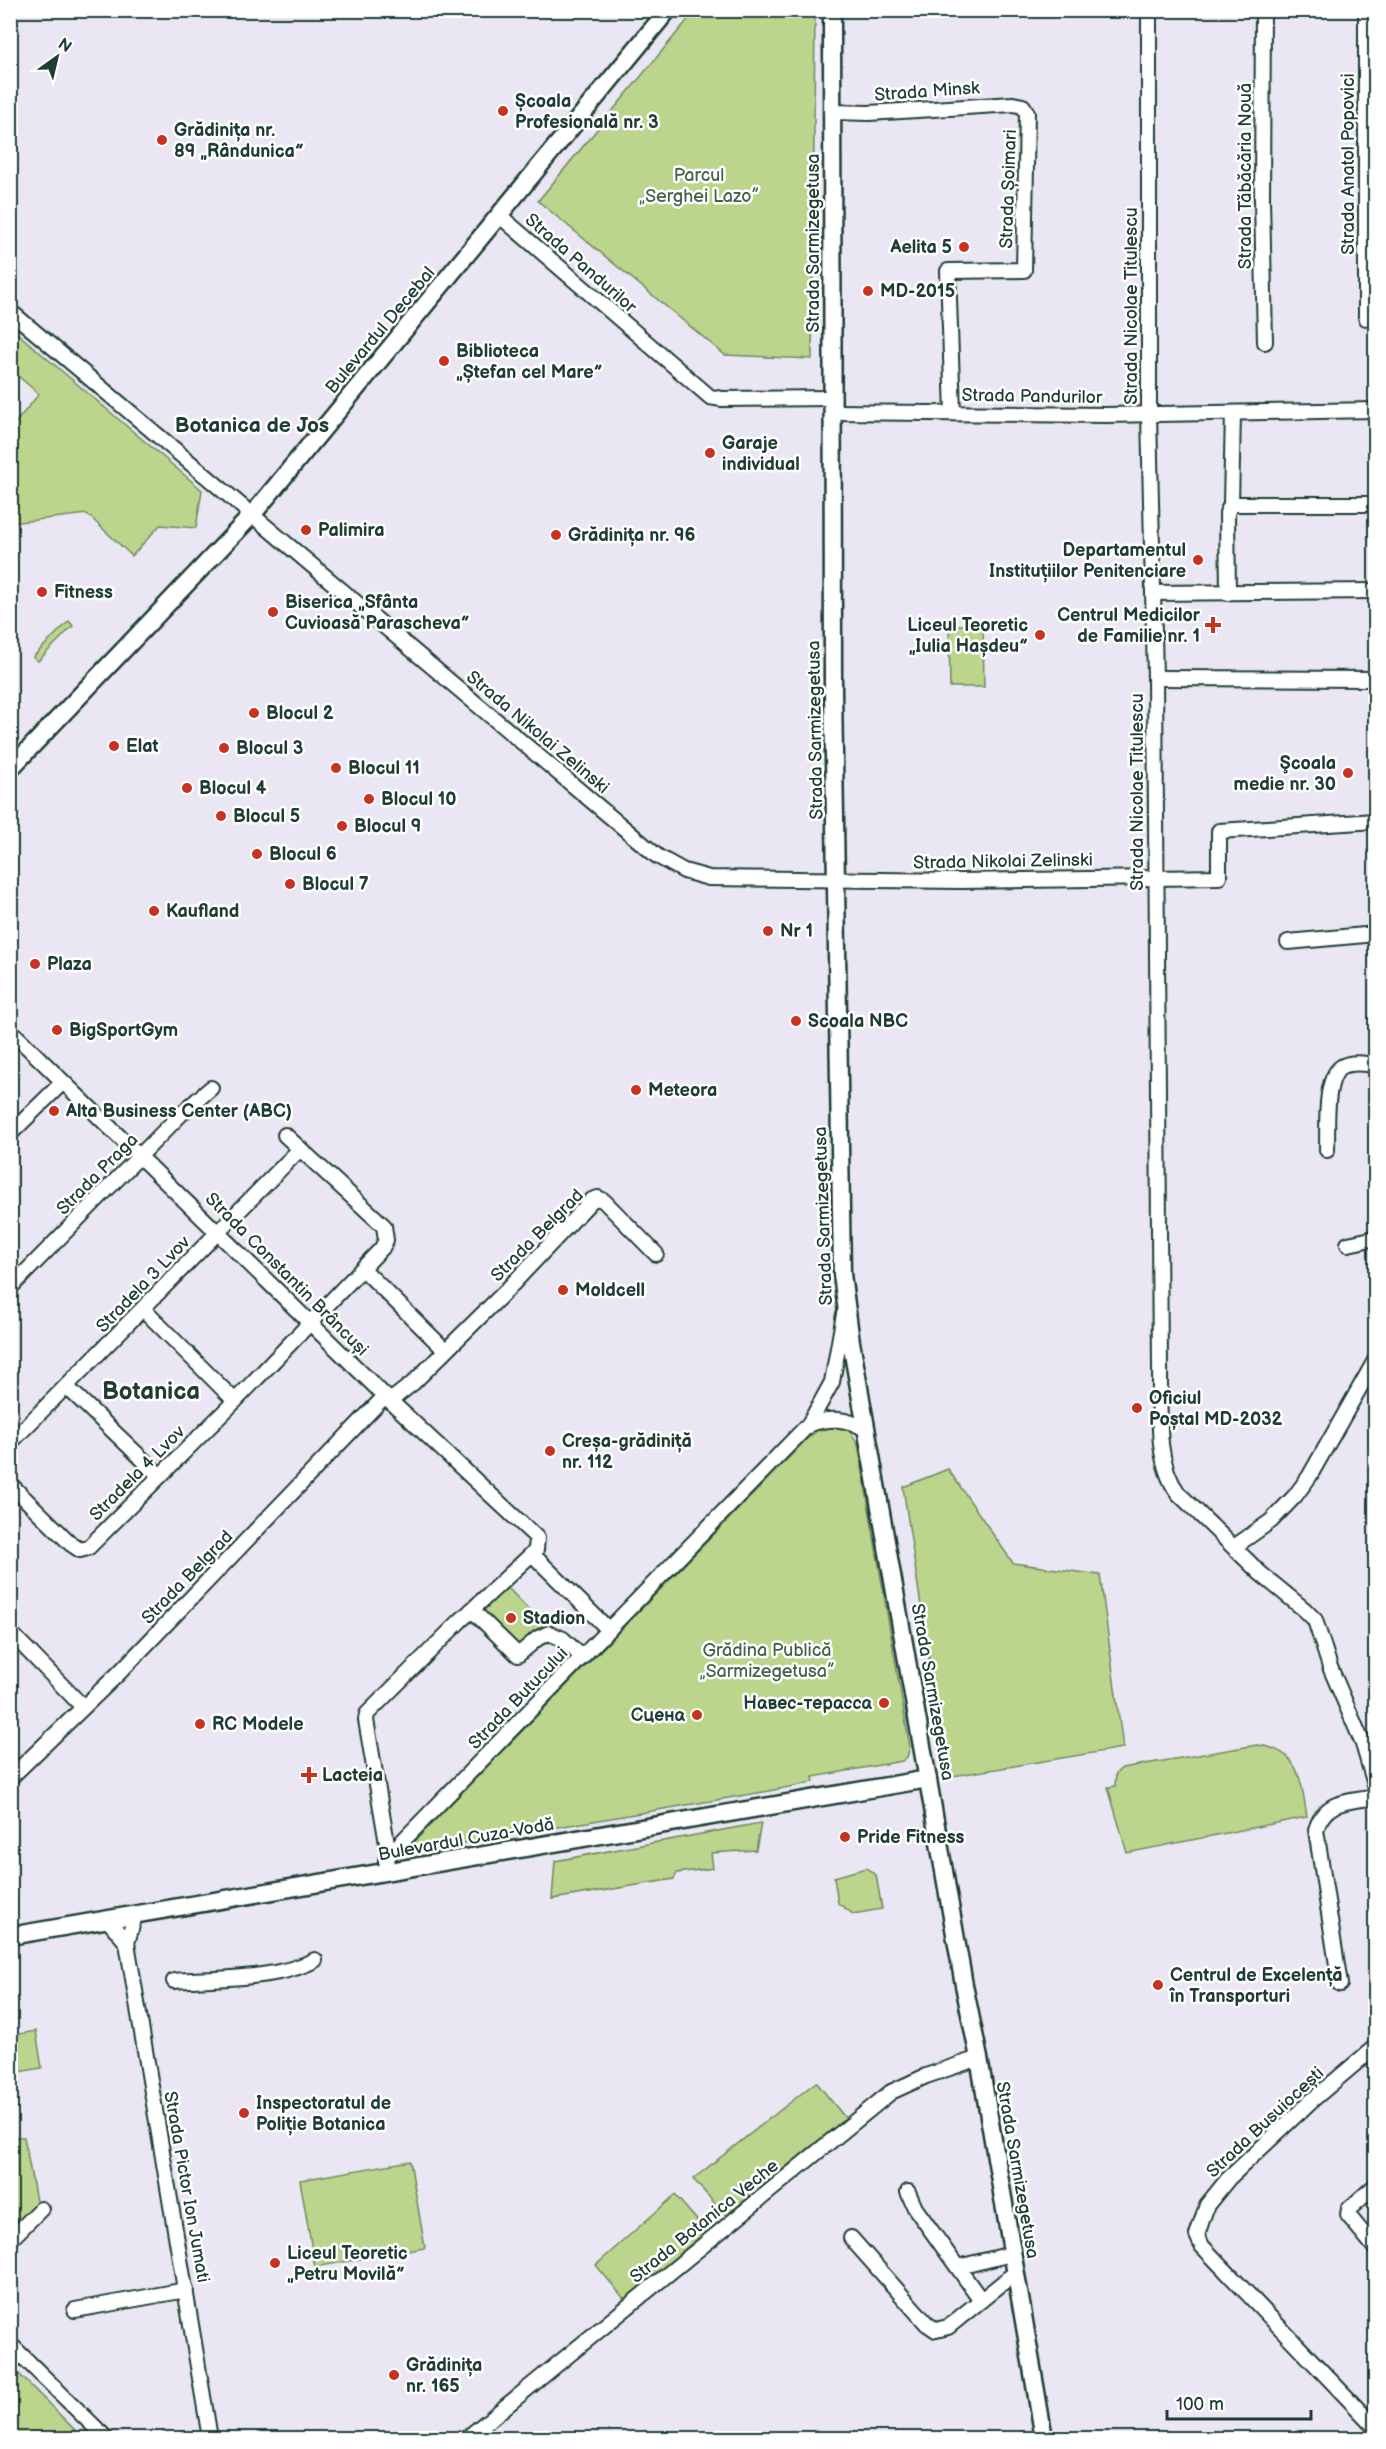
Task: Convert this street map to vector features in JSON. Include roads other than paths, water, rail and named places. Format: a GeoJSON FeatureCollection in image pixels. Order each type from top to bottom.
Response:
{"type":"FeatureCollection","features":[{"type":"Feature","properties":{"kind":"main road","name":"Bulevardul Decebal"},"geometry":{"type":"LineString","coordinates":[[10,769],[253,514],[668,10]]}},
{"type":"Feature","properties":{"kind":"main road","name":"Strada Sarmizegetusa"},"geometry":{"type":"LineString","coordinates":[[832,10],[833,690],[841,1252],[845,1307],[964,1985],[979,2058],[1044,2439]]}},
{"type":"Feature","properties":{"kind":"main road","name":"Bulevardul Cuza-Vodă"},"geometry":{"type":"LineString","coordinates":[[10,1936],[135,1915],[388,1864],[928,1779]]}},
{"type":"Feature","properties":{"kind":"street","name":"Strada Nicolae Titulescu"},"geometry":{"type":"LineString","coordinates":[[1149,10],[1149,414],[1155,678],[1162,1441],[1167,1472],[1173,1486],[1260,1573],[1315,1620],[1330,1667],[1363,1744],[1376,1788]]}},
{"type":"Feature","properties":{"kind":"street","name":"Strada Tăbăcăria Nouă"},"geometry":{"type":"LineString","coordinates":[[1263,10],[1262,199],[1265,342]]}},
{"type":"Feature","properties":{"kind":"street","name":"Strada Anatol Popovici"},"geometry":{"type":"LineString","coordinates":[[1366,10],[1366,318]]}},
{"type":"Feature","properties":{"kind":"street","name":"Strada Minsk"},"geometry":{"type":"LineString","coordinates":[[832,112],[889,112],[1013,104],[1024,107]]}},
{"type":"Feature","properties":{"kind":"street","name":"Strada Șoimari"},"geometry":{"type":"LineString","coordinates":[[953,413],[948,271],[1024,270],[1028,115],[1024,107]]}},
{"type":"Feature","properties":{"kind":"street","name":"Strada Pandurilor"},"geometry":{"type":"LineString","coordinates":[[500,216],[710,397],[953,413],[1149,414],[1376,410]]}},
{"type":"Feature","properties":{"kind":"street","name":"Strada Nikolai Zelinski"},"geometry":{"type":"LineString","coordinates":[[10,311],[665,862],[684,871],[709,878],[961,881],[1156,876],[1219,877],[1219,831],[1376,821]]}},
{"type":"Feature","properties":{"kind":"street"},"geometry":{"type":"LineString","coordinates":[[1228,593],[1227,513],[1231,504],[1233,413]]}},
{"type":"Feature","properties":{"kind":"street"},"geometry":{"type":"LineString","coordinates":[[1231,504],[1376,504]]}},
{"type":"Feature","properties":{"kind":"street"},"geometry":{"type":"LineString","coordinates":[[1153,593],[1376,591]]}},
{"type":"Feature","properties":{"kind":"street"},"geometry":{"type":"LineString","coordinates":[[1155,678],[1376,679]]}},
{"type":"Feature","properties":{"kind":"street"},"geometry":{"type":"LineString","coordinates":[[1288,942],[1376,934]]}},
{"type":"Feature","properties":{"kind":"street","name":"Strada Constantin Brâncuși"},"geometry":{"type":"LineString","coordinates":[[10,1030],[388,1399],[534,1534],[535,1548],[609,1630]]}},
{"type":"Feature","properties":{"kind":"street"},"geometry":{"type":"LineString","coordinates":[[1327,1150],[1330,1083],[1334,1074],[1342,1066],[1350,1064],[1376,1065]]}},
{"type":"Feature","properties":{"kind":"street"},"geometry":{"type":"LineString","coordinates":[[10,1134],[62,1083]]}},
{"type":"Feature","properties":{"kind":"street","name":"Strada Praga"},"geometry":{"type":"LineString","coordinates":[[10,1288],[182,1114],[211,1088]]}},
{"type":"Feature","properties":{"kind":"street"},"geometry":{"type":"LineString","coordinates":[[285,1135],[300,1149]]}},
{"type":"Feature","properties":{"kind":"street","name":"Stradela 3 Lvov"},"geometry":{"type":"LineString","coordinates":[[10,1443],[144,1310],[300,1149]]}},
{"type":"Feature","properties":{"kind":"street","name":"Stradela 4 Lvov"},"geometry":{"type":"LineString","coordinates":[[10,1484],[71,1544],[80,1550],[92,1544],[235,1401],[382,1248],[387,1233],[384,1226],[300,1149]]}},
{"type":"Feature","properties":{"kind":"street","name":"Strada Belgrad"},"geometry":{"type":"LineString","coordinates":[[10,1778],[119,1672],[388,1399],[413,1383],[595,1198],[604,1201],[656,1254]]}},
{"type":"Feature","properties":{"kind":"street"},"geometry":{"type":"LineString","coordinates":[[1347,1244],[1376,1238]]}},
{"type":"Feature","properties":{"kind":"street"},"geometry":{"type":"LineString","coordinates":[[363,1269],[445,1350]]}},
{"type":"Feature","properties":{"kind":"street","name":"Strada Butucului"},"geometry":{"type":"LineString","coordinates":[[388,1864],[582,1658],[809,1424],[832,1382],[845,1307]]}},
{"type":"Feature","properties":{"kind":"street"},"geometry":{"type":"LineString","coordinates":[[144,1310],[235,1401]]}},
{"type":"Feature","properties":{"kind":"street"},"geometry":{"type":"LineString","coordinates":[[1234,1547],[1271,1521],[1295,1496],[1309,1477],[1376,1359]]}},
{"type":"Feature","properties":{"kind":"street"},"geometry":{"type":"LineString","coordinates":[[67,1387],[160,1476]]}},
{"type":"Feature","properties":{"kind":"street"},"geometry":{"type":"LineString","coordinates":[[809,1424],[824,1419],[839,1419],[854,1422],[867,1430]]}},
{"type":"Feature","properties":{"kind":"street"},"geometry":{"type":"LineString","coordinates":[[388,1864],[366,1720],[368,1714],[535,1548]]}},
{"type":"Feature","properties":{"kind":"street"},"geometry":{"type":"LineString","coordinates":[[472,1611],[518,1655],[538,1638],[549,1633],[563,1639],[582,1658]]}},
{"type":"Feature","properties":{"kind":"street"},"geometry":{"type":"LineString","coordinates":[[10,1632],[83,1707]]}},
{"type":"Feature","properties":{"kind":"street"},"geometry":{"type":"LineString","coordinates":[[1340,1984],[1316,1830],[1324,1812],[1332,1806],[1376,1797]]}},
{"type":"Feature","properties":{"kind":"street","name":"Strada Pictor Ion Jumati"},"geometry":{"type":"LineString","coordinates":[[135,1915],[127,1943],[210,2439]]}},
{"type":"Feature","properties":{"kind":"street","name":"Strada Pictor Ion Jumati"},"geometry":{"type":"LineString","coordinates":[[108,1920],[127,1943]]}},
{"type":"Feature","properties":{"kind":"street"},"geometry":{"type":"LineString","coordinates":[[174,1981],[271,1972],[301,1966],[315,1959]]}},
{"type":"Feature","properties":{"kind":"street","name":"Strada Busuiocești"},"geometry":{"type":"LineString","coordinates":[[1376,2046],[1310,2102],[1228,2179],[1207,2205],[1197,2235],[1202,2246],[1376,2428]]}},
{"type":"Feature","properties":{"kind":"street","name":"Strada Botanica Veche"},"geometry":{"type":"LineString","coordinates":[[467,2439],[891,2092],[926,2076],[979,2058]]}},
{"type":"Feature","properties":{"kind":"street"},"geometry":{"type":"LineString","coordinates":[[1376,2185],[1349,2209],[1348,2215],[1376,2249]]}},
{"type":"Feature","properties":{"kind":"street"},"geometry":{"type":"LineString","coordinates":[[908,2192],[915,2208],[981,2300]]}},
{"type":"Feature","properties":{"kind":"street"},"geometry":{"type":"LineString","coordinates":[[10,2240],[40,2210]]}},
{"type":"Feature","properties":{"kind":"street"},"geometry":{"type":"LineString","coordinates":[[851,2238],[927,2324],[936,2331],[948,2327],[1016,2272]]}},
{"type":"Feature","properties":{"kind":"street"},"geometry":{"type":"LineString","coordinates":[[958,2267],[1012,2254]]}},
{"type":"Feature","properties":{"kind":"street"},"geometry":{"type":"LineString","coordinates":[[75,2310],[186,2290]]}},
{"type":"Feature","properties":{"kind":"street"},"geometry":{"type":"LineString","coordinates":[[10,2344],[106,2439]]}},
{"type":"Feature","properties":{"kind":"place","name":"Școala Profesională nr. 3"},"geometry":{"type":"Point","coordinates":[503,111]}},
{"type":"Feature","properties":{"kind":"place","name":"Grădinița nr. 89 „Rândunica”"},"geometry":{"type":"Point","coordinates":[162,140]}},
{"type":"Feature","properties":{"kind":"place","name":"Aelita 5"},"geometry":{"type":"Point","coordinates":[964,247]}},
{"type":"Feature","properties":{"kind":"place","name":"MD-2015"},"geometry":{"type":"Point","coordinates":[868,291]}},
{"type":"Feature","properties":{"kind":"place","name":"Biblioteca „Ștefan cel Mare”"},"geometry":{"type":"Point","coordinates":[444,361]}},
{"type":"Feature","properties":{"kind":"place","name":"Garaje individual"},"geometry":{"type":"Point","coordinates":[710,453]}},
{"type":"Feature","properties":{"kind":"place","name":"Palimira"},"geometry":{"type":"Point","coordinates":[306,530]}},
{"type":"Feature","properties":{"kind":"place","name":"Grădinița nr. 96"},"geometry":{"type":"Point","coordinates":[556,535]}},
{"type":"Feature","properties":{"kind":"place","name":"Departamentul Instituțiilor Penitenciare"},"geometry":{"type":"Point","coordinates":[1198,560]}},
{"type":"Feature","properties":{"kind":"place","name":"Fitness"},"geometry":{"type":"Point","coordinates":[42,592]}},
{"type":"Feature","properties":{"kind":"place","name":"Biserica „Sfânta Cuvioasă Parascheva”"},"geometry":{"type":"Point","coordinates":[273,612]}},
{"type":"Feature","properties":{"kind":"place","name":"Centrul Medicilor de Familie nr. 1"},"geometry":{"type":"Point","coordinates":[1213,625]}},
{"type":"Feature","properties":{"kind":"place","name":"Liceul Teoretic „Iulia Hașdeu”"},"geometry":{"type":"Point","coordinates":[1040,635]}},
{"type":"Feature","properties":{"kind":"place","name":"Blocul 2"},"geometry":{"type":"Point","coordinates":[254,713]}},
{"type":"Feature","properties":{"kind":"place","name":"Elat"},"geometry":{"type":"Point","coordinates":[114,746]}},
{"type":"Feature","properties":{"kind":"place","name":"Blocul 3"},"geometry":{"type":"Point","coordinates":[224,748]}},
{"type":"Feature","properties":{"kind":"place","name":"Blocul 11"},"geometry":{"type":"Point","coordinates":[336,768]}},
{"type":"Feature","properties":{"kind":"place","name":"Şcoala medie nr. 30"},"geometry":{"type":"Point","coordinates":[1348,773]}},
{"type":"Feature","properties":{"kind":"place","name":"Blocul 4"},"geometry":{"type":"Point","coordinates":[187,788]}},
{"type":"Feature","properties":{"kind":"place","name":"Blocul 10"},"geometry":{"type":"Point","coordinates":[369,799]}},
{"type":"Feature","properties":{"kind":"place","name":"Blocul 5"},"geometry":{"type":"Point","coordinates":[221,816]}},
{"type":"Feature","properties":{"kind":"place","name":"Blocul 9"},"geometry":{"type":"Point","coordinates":[342,826]}},
{"type":"Feature","properties":{"kind":"place","name":"Blocul 6"},"geometry":{"type":"Point","coordinates":[257,854]}},
{"type":"Feature","properties":{"kind":"place","name":"Blocul 7"},"geometry":{"type":"Point","coordinates":[290,884]}},
{"type":"Feature","properties":{"kind":"place","name":"Kaufland"},"geometry":{"type":"Point","coordinates":[154,911]}},
{"type":"Feature","properties":{"kind":"place","name":"Nr 1"},"geometry":{"type":"Point","coordinates":[768,931]}},
{"type":"Feature","properties":{"kind":"place","name":"Plaza"},"geometry":{"type":"Point","coordinates":[35,964]}},
{"type":"Feature","properties":{"kind":"place","name":"Scoala NBC"},"geometry":{"type":"Point","coordinates":[796,1021]}},
{"type":"Feature","properties":{"kind":"place","name":"BigSportGym"},"geometry":{"type":"Point","coordinates":[57,1030]}},
{"type":"Feature","properties":{"kind":"place","name":"Meteora"},"geometry":{"type":"Point","coordinates":[636,1090]}},
{"type":"Feature","properties":{"kind":"place","name":"Alta Business Center (ABC)"},"geometry":{"type":"Point","coordinates":[54,1111]}},
{"type":"Feature","properties":{"kind":"place","name":"Moldcell"},"geometry":{"type":"Point","coordinates":[563,1290]}},
{"type":"Feature","properties":{"kind":"place","name":"Oficiul Poștal MD-2032"},"geometry":{"type":"Point","coordinates":[1137,1408]}},
{"type":"Feature","properties":{"kind":"place","name":"Creșa-grădiniță nr. 112"},"geometry":{"type":"Point","coordinates":[550,1451]}},
{"type":"Feature","properties":{"kind":"place","name":"Stadion"},"geometry":{"type":"Point","coordinates":[511,1618]}},
{"type":"Feature","properties":{"kind":"place","name":"Навес-терасса"},"geometry":{"type":"Point","coordinates":[884,1703]}},
{"type":"Feature","properties":{"kind":"place","name":"Сцена"},"geometry":{"type":"Point","coordinates":[697,1715]}},
{"type":"Feature","properties":{"kind":"place","name":"RC Modele"},"geometry":{"type":"Point","coordinates":[200,1724]}},
{"type":"Feature","properties":{"kind":"place","name":"Lacteia"},"geometry":{"type":"Point","coordinates":[309,1775]}},
{"type":"Feature","properties":{"kind":"place","name":"Pride Fitness"},"geometry":{"type":"Point","coordinates":[845,1837]}},
{"type":"Feature","properties":{"kind":"place","name":"Centrul de Excelență în Transporturi"},"geometry":{"type":"Point","coordinates":[1158,1985]}},
{"type":"Feature","properties":{"kind":"place","name":"Inspectoratul de Poliție Botanica"},"geometry":{"type":"Point","coordinates":[244,2113]}},
{"type":"Feature","properties":{"kind":"place","name":"Liceul Teoretic „Petru Movilă”"},"geometry":{"type":"Point","coordinates":[275,2263]}},
{"type":"Feature","properties":{"kind":"place","name":"Grădinița nr. 165"},"geometry":{"type":"Point","coordinates":[394,2375]}},
{"type":"Feature","properties":{"kind":"district","name":"Botanica de Jos"},"geometry":{"type":"Point","coordinates":[252,425]}},
{"type":"Feature","properties":{"kind":"district","name":"Botanica"},"geometry":{"type":"Point","coordinates":[151,1391]}},
{"type":"Feature","properties":{"kind":"park label","name":"Parcul „Serghei Lazo”"},"geometry":{"type":"Point","coordinates":[699,186]}},
{"type":"Feature","properties":{"kind":"park label","name":"Grădina Publică „Sarmizegetusa”"},"geometry":{"type":"Point","coordinates":[767,1660]}}]}
